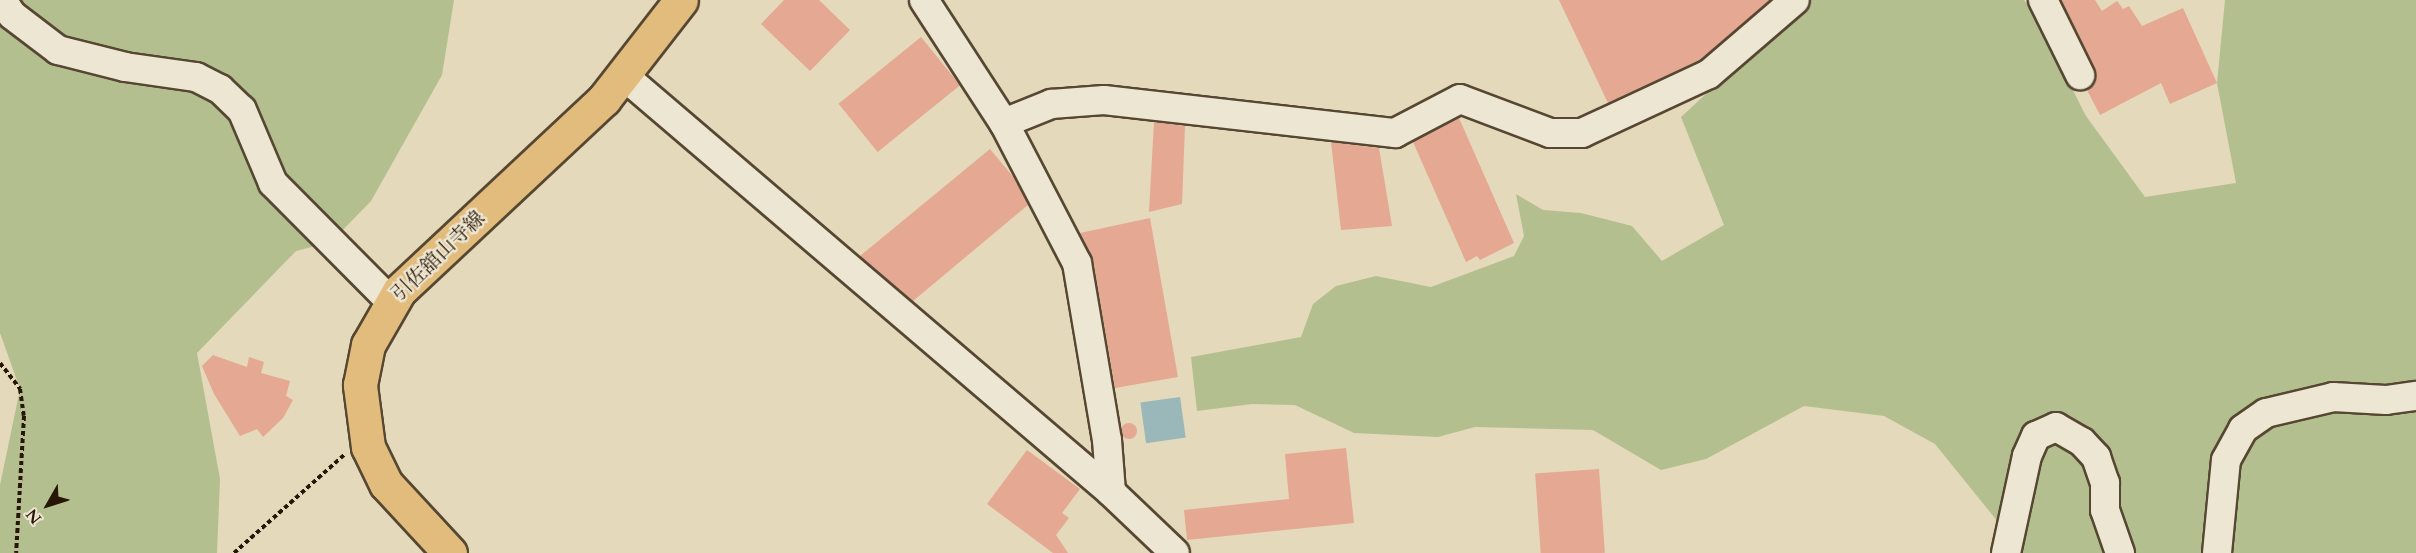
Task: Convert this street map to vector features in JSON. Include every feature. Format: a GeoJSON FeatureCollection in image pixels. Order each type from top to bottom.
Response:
{"type":"FeatureCollection","features":[{"type":"Feature","properties":{"kind":"main road","name":"引佐舘山寺線"},"geometry":{"type":"LineString","coordinates":[[450,553],[386,484],[367,443],[360,406],[363,365],[376,326],[391,302],[624,76],[681,0]]}},
{"type":"Feature","properties":{"kind":"street"},"geometry":{"type":"LineString","coordinates":[[2,0],[12,15],[58,50],[125,67],[196,77],[220,89],[242,110],[273,183],[391,302]]}},
{"type":"Feature","properties":{"kind":"street"},"geometry":{"type":"LineString","coordinates":[[924,0],[1004,123],[1077,263],[1107,440],[1111,492]]}},
{"type":"Feature","properties":{"kind":"street"},"geometry":{"type":"LineString","coordinates":[[1004,123],[1051,104],[1104,100],[1395,133],[1460,99],[1550,133],[1582,133],[1709,74],[1795,0]]}},
{"type":"Feature","properties":{"kind":"street"},"geometry":{"type":"LineString","coordinates":[[2043,0],[2080,75]]}},
{"type":"Feature","properties":{"kind":"street"},"geometry":{"type":"LineString","coordinates":[[624,76],[1111,492],[1174,553]]}},
{"type":"Feature","properties":{"kind":"street"},"geometry":{"type":"LineString","coordinates":[[2217,553],[2226,460],[2243,429],[2266,413],[2333,397],[2386,400],[2416,396]]}},
{"type":"Feature","properties":{"kind":"street"},"geometry":{"type":"LineString","coordinates":[[2007,553],[2027,456],[2036,436],[2056,427],[2082,442],[2096,457],[2104,483],[2105,510],[2120,553]]}},
{"type":"Feature","properties":{"kind":"path"},"geometry":{"type":"LineString","coordinates":[[0,363],[20,389],[24,416],[16,553]]}},
{"type":"Feature","properties":{"kind":"path"},"geometry":{"type":"LineString","coordinates":[[234,553],[297,500],[337,458],[367,443]]}},
{"type":"Feature","properties":{"kind":"green space"},"geometry":{"type":"Polygon","coordinates":[[[0,0],[454,0],[442,75],[371,201],[331,242],[296,251],[197,353],[220,479],[217,553],[0,553],[0,485],[20,389],[0,333],[0,0]]]}},
{"type":"Feature","properties":{"kind":"green space"},"geometry":{"type":"Polygon","coordinates":[[[1808,0],[2024,0],[2033,12],[2086,116],[2145,197],[2236,183],[2217,83],[2225,0],[2416,0],[2416,553],[2023,553],[1935,444],[1884,416],[1804,406],[1706,459],[1661,470],[1593,430],[1475,427],[1438,437],[1354,433],[1295,405],[1252,404],[1197,411],[1191,357],[1301,337],[1313,304],[1336,286],[1376,276],[1431,287],[1514,256],[1524,236],[1516,194],[1543,210],[1581,213],[1632,226],[1662,261],[1724,225],[1681,117],[1808,0]]]}},
{"type":"Feature","properties":{"kind":"water"},"geometry":{"type":"Polygon","coordinates":[[[1180,397],[1186,438],[1146,443],[1140,403],[1180,397]]]}},
{"type":"Feature","properties":{"kind":"building"},"geometry":{"type":"Polygon","coordinates":[[[784,0],[819,0],[850,30],[810,71],[761,24],[784,0]]]}},
{"type":"Feature","properties":{"kind":"building"},"geometry":{"type":"Polygon","coordinates":[[[1559,0],[1770,0],[1700,60],[1608,103],[1559,0]]]}},
{"type":"Feature","properties":{"kind":"building"},"geometry":{"type":"Polygon","coordinates":[[[2061,0],[2095,0],[2102,11],[2117,1],[2123,9],[2129,6],[2142,26],[2183,8],[2217,83],[2170,104],[2161,83],[2100,115],[2087,90],[2094,84],[2095,68],[2061,0]]]}},
{"type":"Feature","properties":{"kind":"building"},"geometry":{"type":"Polygon","coordinates":[[[921,37],[960,85],[878,152],[839,104],[921,37]]]}},
{"type":"Feature","properties":{"kind":"building"},"geometry":{"type":"Polygon","coordinates":[[[1459,118],[1514,243],[1480,260],[1477,256],[1466,262],[1413,142],[1459,118]]]}},
{"type":"Feature","properties":{"kind":"building"},"geometry":{"type":"Polygon","coordinates":[[[1154,122],[1185,126],[1182,204],[1149,212],[1154,122]]]}},
{"type":"Feature","properties":{"kind":"building"},"geometry":{"type":"Polygon","coordinates":[[[1331,142],[1379,148],[1392,226],[1341,230],[1331,142]]]}},
{"type":"Feature","properties":{"kind":"building"},"geometry":{"type":"Polygon","coordinates":[[[990,149],[1014,178],[1028,205],[913,301],[860,256],[990,149]]]}},
{"type":"Feature","properties":{"kind":"building"},"geometry":{"type":"Polygon","coordinates":[[[1150,218],[1178,377],[1115,388],[1093,260],[1080,233],[1150,218]]]}},
{"type":"Feature","properties":{"kind":"building"},"geometry":{"type":"Polygon","coordinates":[[[213,355],[247,367],[249,357],[264,362],[261,373],[290,381],[286,396],[293,400],[283,418],[263,437],[257,429],[240,436],[214,394],[202,366],[213,355]]]}},
{"type":"Feature","properties":{"kind":"building"},"geometry":{"type":"Polygon","coordinates":[[[1126,423],[1132,423],[1137,431],[1135,437],[1126,439],[1121,434],[1121,428],[1126,423]]]}},
{"type":"Feature","properties":{"kind":"building"},"geometry":{"type":"Polygon","coordinates":[[[1346,448],[1354,523],[1187,540],[1184,510],[1289,499],[1285,454],[1346,448]]]}},
{"type":"Feature","properties":{"kind":"building"},"geometry":{"type":"Polygon","coordinates":[[[1027,450],[1080,489],[1062,513],[1069,518],[1056,535],[1068,553],[1053,553],[987,504],[1027,450]]]}},
{"type":"Feature","properties":{"kind":"building"},"geometry":{"type":"Polygon","coordinates":[[[1599,469],[1605,553],[1541,553],[1535,473],[1599,469]]]}}]}
